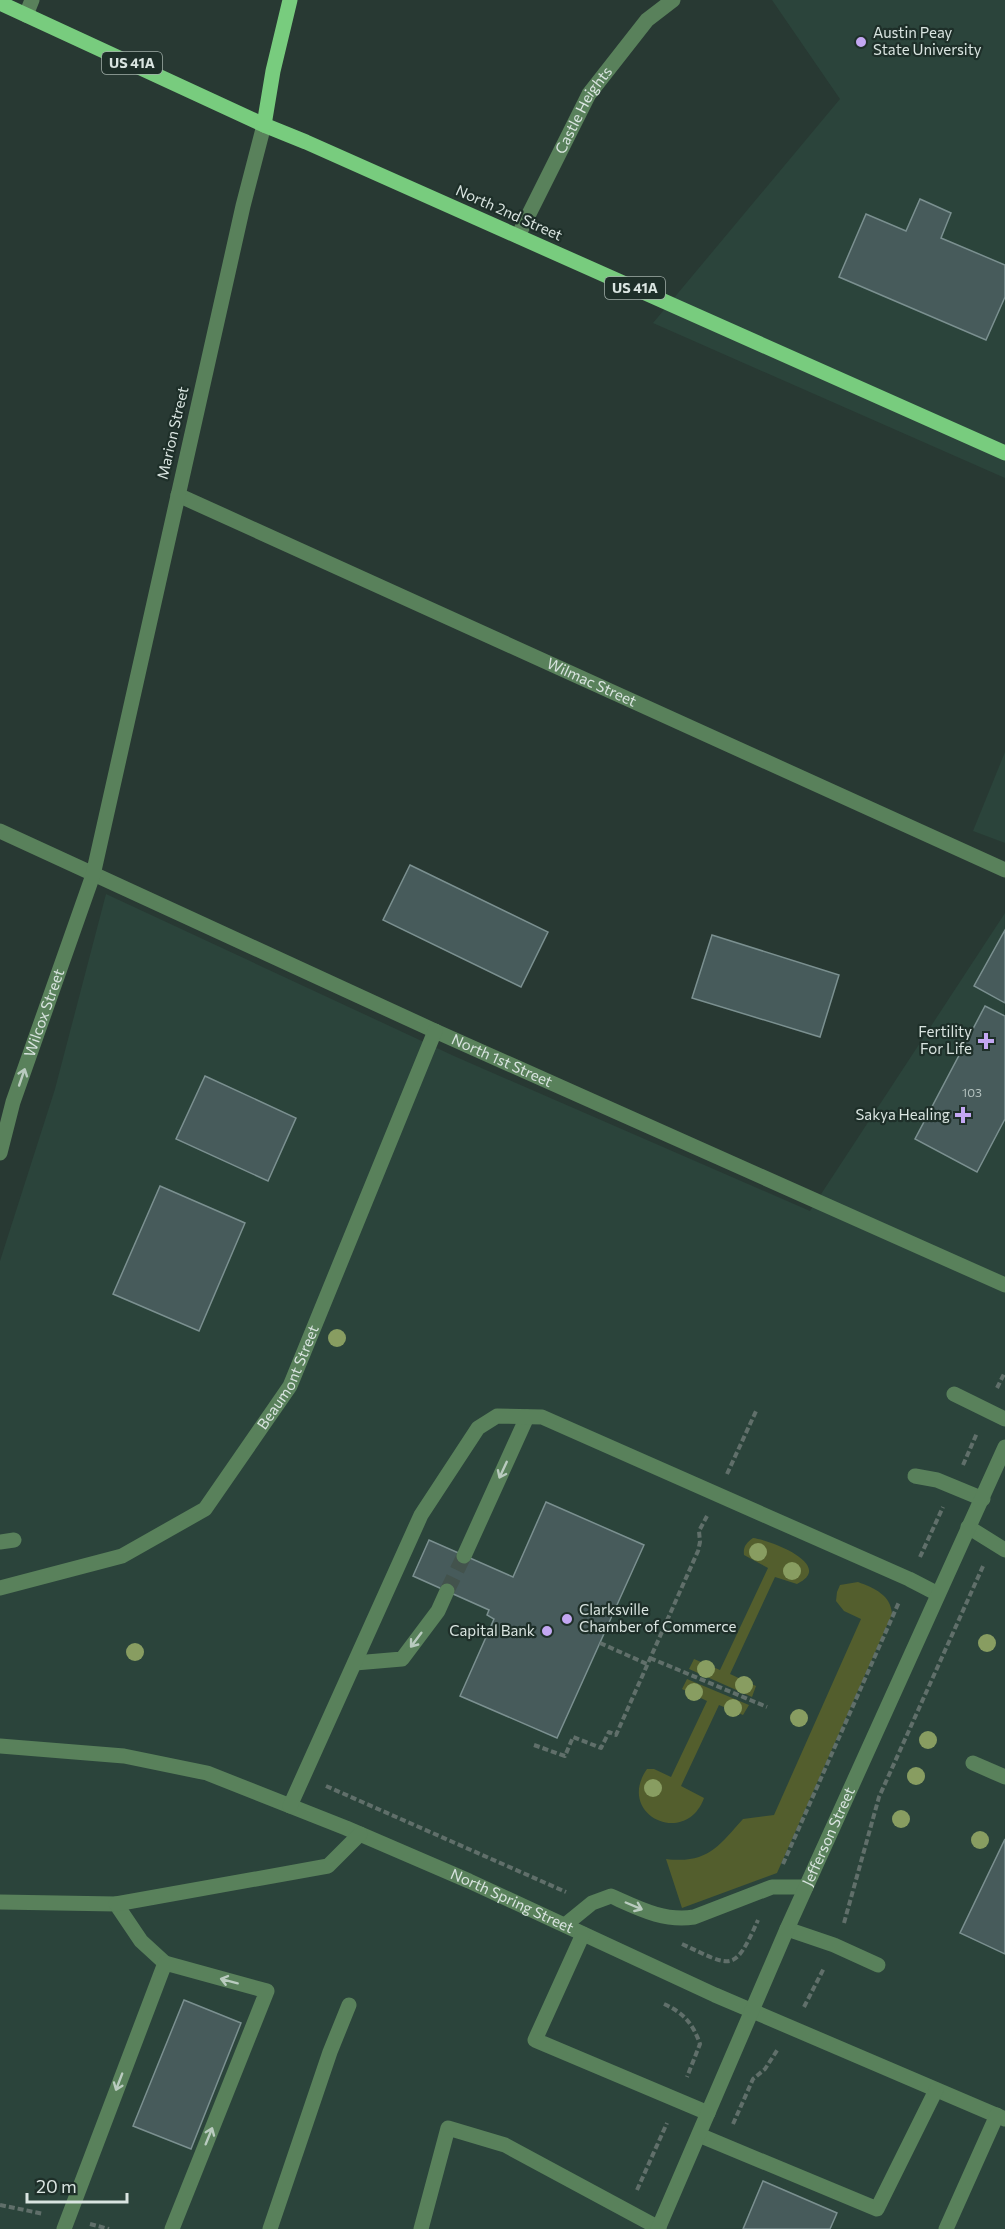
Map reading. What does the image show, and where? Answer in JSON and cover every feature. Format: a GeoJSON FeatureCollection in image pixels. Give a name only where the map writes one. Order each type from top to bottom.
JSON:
{"type":"FeatureCollection","features":[{"type":"Feature","properties":{"kind":"main road","name":"Marion Street"},"geometry":{"type":"LineString","coordinates":[[264,125],[273,71],[290,0]]}},
{"type":"Feature","properties":{"kind":"main road","name":"North 2nd Street"},"geometry":{"type":"LineString","coordinates":[[0,3],[264,125],[1005,453]]}},
{"type":"Feature","properties":{"kind":"street"},"geometry":{"type":"LineString","coordinates":[[26,15],[32,0]]}},
{"type":"Feature","properties":{"kind":"street","name":"Castle Heights"},"geometry":{"type":"LineString","coordinates":[[518,236],[590,94],[647,20],[673,0]]}},
{"type":"Feature","properties":{"kind":"street","name":"Marion Street"},"geometry":{"type":"LineString","coordinates":[[93,875],[243,206],[264,125]]}},
{"type":"Feature","properties":{"kind":"street","name":"Wilmac Street"},"geometry":{"type":"LineString","coordinates":[[178,495],[1005,870]]}},
{"type":"Feature","properties":{"kind":"street","name":"North 1st Street"},"geometry":{"type":"LineString","coordinates":[[0,831],[435,1030],[1005,1285]]}},
{"type":"Feature","properties":{"kind":"street","name":"Wilcox Street"},"geometry":{"type":"LineString","coordinates":[[0,1154],[7,1101],[93,875]]}},
{"type":"Feature","properties":{"kind":"street","name":"Beaumont Street"},"geometry":{"type":"LineString","coordinates":[[0,1587],[122,1557],[205,1509],[290,1386],[435,1030]]}},
{"type":"Feature","properties":{"kind":"street"},"geometry":{"type":"LineString","coordinates":[[954,1394],[1005,1419]]}},
{"type":"Feature","properties":{"kind":"street"},"geometry":{"type":"LineString","coordinates":[[290,1806],[422,1515],[478,1428],[497,1416],[542,1417],[909,1579],[938,1594]]}},
{"type":"Feature","properties":{"kind":"street"},"geometry":{"type":"LineString","coordinates":[[464,1556],[527,1417]]}},
{"type":"Feature","properties":{"kind":"street","name":"Jefferson Street"},"geometry":{"type":"LineString","coordinates":[[659,2228],[787,1929],[1005,1447]]}},
{"type":"Feature","properties":{"kind":"street"},"geometry":{"type":"LineString","coordinates":[[915,1476],[937,1480],[983,1499]]}},
{"type":"Feature","properties":{"kind":"street"},"geometry":{"type":"LineString","coordinates":[[968,1527],[999,1546]]}},
{"type":"Feature","properties":{"kind":"street"},"geometry":{"type":"LineString","coordinates":[[355,1663],[402,1659],[438,1611],[447,1592]]}},
{"type":"Feature","properties":{"kind":"street","name":"North Spring Street"},"geometry":{"type":"LineString","coordinates":[[0,1746],[124,1756],[207,1773],[360,1834],[566,1925],[753,2012],[1001,2117]]}},
{"type":"Feature","properties":{"kind":"street"},"geometry":{"type":"LineString","coordinates":[[974,1763],[1005,1777]]}},
{"type":"Feature","properties":{"kind":"street"},"geometry":{"type":"LineString","coordinates":[[0,1902],[116,1904],[328,1866],[360,1834]]}},
{"type":"Feature","properties":{"kind":"street"},"geometry":{"type":"LineString","coordinates":[[566,1925],[592,1903],[611,1896],[650,1913],[670,1919],[682,1919],[694,1917],[772,1887],[806,1887]]}},
{"type":"Feature","properties":{"kind":"street"},"geometry":{"type":"LineString","coordinates":[[116,1904],[141,1941],[165,1963],[267,1991],[172,2229]]}},
{"type":"Feature","properties":{"kind":"street"},"geometry":{"type":"LineString","coordinates":[[787,1929],[878,1965]]}},
{"type":"Feature","properties":{"kind":"street"},"geometry":{"type":"LineString","coordinates":[[583,1934],[535,2040],[708,2113]]}},
{"type":"Feature","properties":{"kind":"street"},"geometry":{"type":"LineString","coordinates":[[64,2229],[165,1963]]}},
{"type":"Feature","properties":{"kind":"street"},"geometry":{"type":"LineString","coordinates":[[270,2229],[330,2052],[349,2006]]}},
{"type":"Feature","properties":{"kind":"street"},"geometry":{"type":"LineString","coordinates":[[699,2135],[878,2210],[936,2090]]}},
{"type":"Feature","properties":{"kind":"street"},"geometry":{"type":"LineString","coordinates":[[946,2229],[1001,2117]]}},
{"type":"Feature","properties":{"kind":"street"},"geometry":{"type":"LineString","coordinates":[[421,2229],[448,2128],[505,2145],[659,2228]]}},
{"type":"Feature","properties":{"kind":"path"},"geometry":{"type":"LineString","coordinates":[[674,1941],[715,1959],[732,1962],[747,1945],[909,1579],[1005,1372]]}},
{"type":"Feature","properties":{"kind":"path"},"geometry":{"type":"LineString","coordinates":[[534,1745],[565,1756],[573,1737],[602,1748],[609,1732],[616,1735],[698,1551],[699,1531],[757,1409]]}},
{"type":"Feature","properties":{"kind":"path"},"geometry":{"type":"LineString","coordinates":[[724,2145],[753,2079],[765,2069],[812,1994],[844,1922],[879,1797],[999,1546]]}},
{"type":"Feature","properties":{"kind":"path"},"geometry":{"type":"LineString","coordinates":[[600,1643],[647,1664]]}},
{"type":"Feature","properties":{"kind":"path"},"geometry":{"type":"LineString","coordinates":[[650,1658],[767,1707]]}},
{"type":"Feature","properties":{"kind":"path"},"geometry":{"type":"LineString","coordinates":[[303,1776],[592,1903]]}},
{"type":"Feature","properties":{"kind":"shaded area"},"geometry":{"type":"Polygon","coordinates":[[[772,0],[1005,0],[1005,478],[653,323],[840,99],[772,0]]]}},
{"type":"Feature","properties":{"kind":"shaded area"},"geometry":{"type":"Polygon","coordinates":[[[1005,752],[1005,843],[973,831],[1005,752]]]}},
{"type":"Feature","properties":{"kind":"shaded area"},"geometry":{"type":"Polygon","coordinates":[[[106,894],[454,1056],[810,1211],[1005,913],[1005,2229],[0,2229],[0,1261],[55,1089],[106,894]]]}},
{"type":"Feature","properties":{"kind":"green space"},"geometry":{"type":"Polygon","coordinates":[[[753,1538],[785,1548],[805,1562],[809,1569],[807,1577],[797,1584],[775,1577],[730,1674],[756,1686],[752,1697],[689,1669],[694,1659],[720,1670],[768,1568],[744,1555],[746,1545],[753,1538]]]}},
{"type":"Feature","properties":{"kind":"green space"},"geometry":{"type":"Polygon","coordinates":[[[858,1582],[881,1593],[889,1602],[892,1614],[777,1873],[682,1908],[666,1859],[692,1859],[702,1856],[726,1838],[743,1819],[774,1815],[861,1619],[844,1611],[836,1601],[837,1592],[840,1585],[858,1582]]]}},
{"type":"Feature","properties":{"kind":"green space"},"geometry":{"type":"Polygon","coordinates":[[[687,1679],[749,1705],[743,1715],[719,1705],[681,1786],[704,1798],[695,1813],[683,1821],[670,1823],[657,1820],[646,1812],[640,1800],[640,1786],[647,1769],[654,1769],[671,1777],[707,1701],[682,1689],[687,1679]]]}},
{"type":"Feature","properties":{"kind":"building"},"geometry":{"type":"Polygon","coordinates":[[[920,199],[951,213],[941,238],[1005,265],[1005,297],[986,340],[839,277],[866,214],[906,231],[920,199]]]}},
{"type":"Feature","properties":{"kind":"building"},"geometry":{"type":"Polygon","coordinates":[[[410,865],[548,932],[521,987],[383,920],[410,865]]]}},
{"type":"Feature","properties":{"kind":"building"},"geometry":{"type":"Polygon","coordinates":[[[1005,930],[1005,1003],[974,986],[1005,930]]]}},
{"type":"Feature","properties":{"kind":"building"},"geometry":{"type":"Polygon","coordinates":[[[712,935],[839,975],[820,1037],[692,998],[712,935]]]}},
{"type":"Feature","properties":{"kind":"building"},"geometry":{"type":"Polygon","coordinates":[[[985,1006],[1005,1016],[1005,1119],[977,1172],[915,1139],[985,1006]]]}},
{"type":"Feature","properties":{"kind":"building"},"geometry":{"type":"Polygon","coordinates":[[[205,1076],[296,1118],[268,1181],[176,1139],[205,1076]]]}},
{"type":"Feature","properties":{"kind":"building"},"geometry":{"type":"Polygon","coordinates":[[[160,1186],[245,1223],[199,1331],[113,1294],[160,1186]]]}},
{"type":"Feature","properties":{"kind":"building","name":"Capital Bank"},"geometry":{"type":"Polygon","coordinates":[[[546,1502],[644,1545],[557,1738],[460,1696],[494,1619],[487,1615],[489,1610],[413,1576],[429,1540],[513,1577],[546,1502]]]}},
{"type":"Feature","properties":{"kind":"building"},"geometry":{"type":"Polygon","coordinates":[[[1005,1839],[1005,1954],[960,1933],[1005,1839]]]}},
{"type":"Feature","properties":{"kind":"building"},"geometry":{"type":"Polygon","coordinates":[[[184,2000],[241,2023],[191,2149],[133,2126],[184,2000]]]}},
{"type":"Feature","properties":{"kind":"building"},"geometry":{"type":"Polygon","coordinates":[[[763,2181],[837,2213],[830,2229],[743,2229],[763,2181]]]}},
{"type":"Feature","properties":{"kind":"tunnel"},"geometry":{"type":"LineString","coordinates":[[447,1591],[464,1556]]}},
{"type":"Feature","properties":{"kind":"place","name":"Austin Peay State University"},"geometry":{"type":"Point","coordinates":[861,42]}},
{"type":"Feature","properties":{"kind":"place","name":"Fertility For Life"},"geometry":{"type":"Point","coordinates":[986,1041]}},
{"type":"Feature","properties":{"kind":"place","name":"Sakya Healing"},"geometry":{"type":"Point","coordinates":[963,1115]}},
{"type":"Feature","properties":{"kind":"place","name":"Clarksville Chamber of Commerce"},"geometry":{"type":"Point","coordinates":[567,1619]}},
{"type":"Feature","properties":{"kind":"place","name":"Capital Bank"},"geometry":{"type":"Point","coordinates":[547,1631]}}]}
